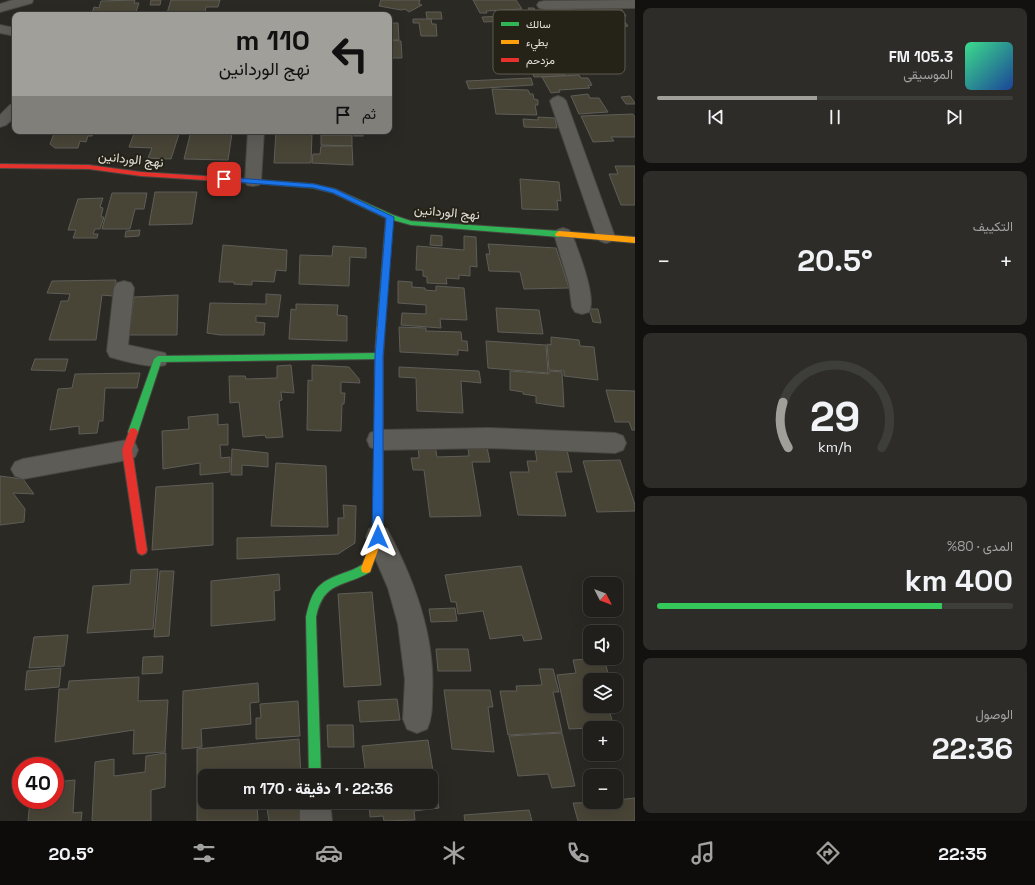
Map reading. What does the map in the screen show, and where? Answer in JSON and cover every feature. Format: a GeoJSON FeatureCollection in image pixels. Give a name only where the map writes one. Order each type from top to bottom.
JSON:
{"type":"FeatureCollection","features":[{"type":"Feature","properties":{"kind":"street"},"geometry":{"type":"LineString","coordinates":[[0,8],[27,0]]}},
{"type":"Feature","properties":{"kind":"street"},"geometry":{"type":"LineString","coordinates":[[33,12],[35,0]]}},
{"type":"Feature","properties":{"kind":"street"},"geometry":{"type":"LineString","coordinates":[[544,5],[635,4]]}},
{"type":"Feature","properties":{"kind":"street"},"geometry":{"type":"LineString","coordinates":[[0,29],[12,31]]}},
{"type":"Feature","properties":{"kind":"street"},"geometry":{"type":"LineString","coordinates":[[558,101],[606,237]]}},
{"type":"Feature","properties":{"kind":"street"},"geometry":{"type":"LineString","coordinates":[[0,122],[12,111]]}},
{"type":"Feature","properties":{"kind":"street"},"geometry":{"type":"LineString","coordinates":[[253,181],[256,134]]}},
{"type":"Feature","properties":{"kind":"street","name":"نهج الوردانين"},"geometry":{"type":"LineString","coordinates":[[0,166],[89,168],[141,174],[314,186],[335,191],[390,217],[411,223],[635,240]]}},
{"type":"Feature","properties":{"kind":"street"},"geometry":{"type":"LineString","coordinates":[[315,769],[311,617],[314,603],[326,585],[358,573],[367,567],[378,537],[379,356],[390,217]]}},
{"type":"Feature","properties":{"kind":"street"},"geometry":{"type":"LineString","coordinates":[[563,234],[579,284],[582,307]]}},
{"type":"Feature","properties":{"kind":"street"},"geometry":{"type":"LineString","coordinates":[[124,288],[117,351],[158,359],[379,356]]}},
{"type":"Feature","properties":{"kind":"street"},"geometry":{"type":"LineString","coordinates":[[142,550],[127,450],[158,359]]}},
{"type":"Feature","properties":{"kind":"street"},"geometry":{"type":"LineString","coordinates":[[378,440],[488,438],[615,443]]}},
{"type":"Feature","properties":{"kind":"street"},"geometry":{"type":"LineString","coordinates":[[24,469],[127,450]]}},
{"type":"Feature","properties":{"kind":"street"},"geometry":{"type":"LineString","coordinates":[[378,537],[386,551],[401,586],[410,614],[419,680],[417,720]]}},
{"type":"Feature","properties":{"kind":"street"},"geometry":{"type":"LineString","coordinates":[[315,809],[316,821]]}},
{"type":"Feature","properties":{"kind":"building"},"geometry":{"type":"Polygon","coordinates":[[[135,0],[134,3],[139,3],[136,12],[92,12],[94,7],[99,8],[101,1],[135,0]]]}},
{"type":"Feature","properties":{"kind":"building"},"geometry":{"type":"Polygon","coordinates":[[[151,0],[161,0],[160,5],[150,5],[151,0]]]}},
{"type":"Feature","properties":{"kind":"building"},"geometry":{"type":"Polygon","coordinates":[[[171,0],[220,0],[218,7],[206,7],[205,12],[167,12],[171,0]]]}},
{"type":"Feature","properties":{"kind":"building"},"geometry":{"type":"Polygon","coordinates":[[[381,0],[420,0],[419,4],[422,5],[409,12],[405,9],[401,10],[379,6],[381,0]]]}},
{"type":"Feature","properties":{"kind":"building"},"geometry":{"type":"Polygon","coordinates":[[[473,0],[516,0],[522,9],[493,10],[486,11],[487,13],[480,13],[473,0]]]}},
{"type":"Feature","properties":{"kind":"building"},"geometry":{"type":"Polygon","coordinates":[[[571,7],[573,10],[551,10],[550,8],[571,7]]]}},
{"type":"Feature","properties":{"kind":"building"},"geometry":{"type":"Polygon","coordinates":[[[620,7],[622,10],[593,10],[592,8],[620,7]]]}},
{"type":"Feature","properties":{"kind":"building"},"geometry":{"type":"Polygon","coordinates":[[[528,8],[534,8],[535,10],[529,10],[528,8]]]}},
{"type":"Feature","properties":{"kind":"building"},"geometry":{"type":"Polygon","coordinates":[[[426,12],[441,12],[442,19],[427,19],[426,12]]]}},
{"type":"Feature","properties":{"kind":"building"},"geometry":{"type":"Polygon","coordinates":[[[482,17],[493,17],[493,22],[484,22],[482,17]]]}},
{"type":"Feature","properties":{"kind":"building"},"geometry":{"type":"Polygon","coordinates":[[[413,19],[431,19],[432,24],[436,24],[437,36],[421,36],[419,23],[413,23],[413,19]]]}},
{"type":"Feature","properties":{"kind":"building"},"geometry":{"type":"Polygon","coordinates":[[[392,23],[398,23],[399,40],[392,40],[392,23]]]}},
{"type":"Feature","properties":{"kind":"building"},"geometry":{"type":"Polygon","coordinates":[[[392,40],[401,41],[402,58],[392,58],[392,40]]]}},
{"type":"Feature","properties":{"kind":"building"},"geometry":{"type":"Polygon","coordinates":[[[533,74],[564,74],[565,76],[534,77],[533,74]]]}},
{"type":"Feature","properties":{"kind":"building"},"geometry":{"type":"Polygon","coordinates":[[[579,75],[581,78],[588,78],[592,85],[588,86],[590,88],[559,90],[560,92],[551,93],[542,77],[579,75]]]}},
{"type":"Feature","properties":{"kind":"building"},"geometry":{"type":"Polygon","coordinates":[[[531,78],[533,85],[469,89],[466,81],[531,78]]]}},
{"type":"Feature","properties":{"kind":"building"},"geometry":{"type":"Polygon","coordinates":[[[492,89],[528,90],[530,94],[533,94],[534,99],[538,100],[538,105],[535,105],[537,115],[496,114],[492,89]]]}},
{"type":"Feature","properties":{"kind":"building"},"geometry":{"type":"Polygon","coordinates":[[[588,94],[590,98],[599,98],[608,112],[579,114],[571,96],[588,94]]]}},
{"type":"Feature","properties":{"kind":"building"},"geometry":{"type":"Polygon","coordinates":[[[630,96],[635,104],[626,104],[621,97],[630,96]]]}},
{"type":"Feature","properties":{"kind":"building"},"geometry":{"type":"Polygon","coordinates":[[[633,114],[635,117],[635,137],[611,137],[614,141],[593,142],[581,116],[633,114]]]}},
{"type":"Feature","properties":{"kind":"building"},"geometry":{"type":"Polygon","coordinates":[[[538,117],[555,118],[557,128],[524,127],[523,119],[538,120],[538,117]]]}},
{"type":"Feature","properties":{"kind":"building"},"geometry":{"type":"Polygon","coordinates":[[[54,134],[93,134],[92,136],[88,136],[86,142],[80,141],[78,148],[55,148],[50,144],[54,134]]]}},
{"type":"Feature","properties":{"kind":"building"},"geometry":{"type":"Polygon","coordinates":[[[134,134],[179,134],[171,159],[148,158],[152,148],[129,147],[134,134]]]}},
{"type":"Feature","properties":{"kind":"building"},"geometry":{"type":"Polygon","coordinates":[[[190,134],[232,134],[228,160],[184,159],[190,134]]]}},
{"type":"Feature","properties":{"kind":"building"},"geometry":{"type":"Polygon","coordinates":[[[276,134],[312,134],[311,163],[274,163],[276,134]]]}},
{"type":"Feature","properties":{"kind":"building"},"geometry":{"type":"Polygon","coordinates":[[[354,134],[363,134],[363,136],[354,136],[354,134]]]}},
{"type":"Feature","properties":{"kind":"building"},"geometry":{"type":"Polygon","coordinates":[[[321,135],[352,135],[352,146],[321,145],[321,135]]]}},
{"type":"Feature","properties":{"kind":"building"},"geometry":{"type":"Polygon","coordinates":[[[321,146],[352,146],[353,165],[312,163],[313,154],[320,154],[321,146]]]}},
{"type":"Feature","properties":{"kind":"building"},"geometry":{"type":"Polygon","coordinates":[[[615,166],[635,166],[635,205],[621,205],[609,174],[618,174],[615,166]]]}},
{"type":"Feature","properties":{"kind":"building"},"geometry":{"type":"Polygon","coordinates":[[[520,179],[559,182],[561,201],[557,200],[558,210],[522,209],[520,179]]]}},
{"type":"Feature","properties":{"kind":"building"},"geometry":{"type":"Polygon","coordinates":[[[155,192],[197,192],[192,224],[149,225],[155,192]]]}},
{"type":"Feature","properties":{"kind":"building"},"geometry":{"type":"Polygon","coordinates":[[[112,193],[147,193],[144,209],[135,209],[130,229],[102,229],[112,193]]]}},
{"type":"Feature","properties":{"kind":"building"},"geometry":{"type":"Polygon","coordinates":[[[103,198],[100,207],[103,208],[101,217],[104,217],[100,229],[95,229],[93,234],[98,234],[97,238],[73,238],[76,230],[68,230],[78,199],[103,198]]]}},
{"type":"Feature","properties":{"kind":"building"},"geometry":{"type":"Polygon","coordinates":[[[140,230],[139,236],[125,237],[126,231],[140,230]]]}},
{"type":"Feature","properties":{"kind":"building"},"geometry":{"type":"Polygon","coordinates":[[[431,235],[442,236],[442,246],[430,245],[431,235]]]}},
{"type":"Feature","properties":{"kind":"building"},"geometry":{"type":"Polygon","coordinates":[[[464,236],[476,237],[477,267],[470,266],[470,276],[459,275],[459,279],[446,278],[447,284],[427,283],[427,277],[423,276],[423,270],[416,270],[417,246],[464,250],[464,236]]]}},
{"type":"Feature","properties":{"kind":"building"},"geometry":{"type":"Polygon","coordinates":[[[488,244],[556,248],[569,288],[524,289],[520,272],[489,271],[486,254],[490,254],[488,244]]]}},
{"type":"Feature","properties":{"kind":"building"},"geometry":{"type":"Polygon","coordinates":[[[223,245],[287,250],[286,271],[276,270],[274,282],[252,281],[252,285],[234,284],[234,282],[219,282],[223,245]]]}},
{"type":"Feature","properties":{"kind":"building"},"geometry":{"type":"Polygon","coordinates":[[[333,246],[366,248],[366,258],[350,257],[349,286],[299,284],[300,255],[332,256],[333,246]]]}},
{"type":"Feature","properties":{"kind":"building"},"geometry":{"type":"Polygon","coordinates":[[[116,280],[113,296],[102,295],[96,340],[49,340],[61,301],[68,301],[70,294],[47,293],[52,281],[116,280]]]}},
{"type":"Feature","properties":{"kind":"building"},"geometry":{"type":"Polygon","coordinates":[[[398,281],[412,282],[412,287],[425,288],[425,290],[436,291],[436,286],[464,288],[467,320],[440,319],[441,328],[401,325],[402,313],[426,314],[426,305],[398,303],[398,281]]]}},
{"type":"Feature","properties":{"kind":"building"},"geometry":{"type":"Polygon","coordinates":[[[266,294],[281,295],[278,317],[256,316],[256,322],[265,323],[264,335],[220,335],[207,333],[210,303],[266,304],[266,294]]]}},
{"type":"Feature","properties":{"kind":"building"},"geometry":{"type":"Polygon","coordinates":[[[178,295],[177,335],[129,335],[134,297],[178,295]]]}},
{"type":"Feature","properties":{"kind":"building"},"geometry":{"type":"Polygon","coordinates":[[[296,304],[338,305],[337,315],[347,316],[347,341],[289,339],[291,309],[296,310],[296,304]]]}},
{"type":"Feature","properties":{"kind":"building"},"geometry":{"type":"Polygon","coordinates":[[[496,308],[539,310],[543,334],[498,332],[496,308]]]}},
{"type":"Feature","properties":{"kind":"building"},"geometry":{"type":"Polygon","coordinates":[[[589,309],[598,309],[601,323],[593,322],[589,309]]]}},
{"type":"Feature","properties":{"kind":"building"},"geometry":{"type":"Polygon","coordinates":[[[399,327],[426,328],[426,331],[461,332],[462,341],[467,341],[468,351],[458,350],[458,355],[400,352],[399,327]]]}},
{"type":"Feature","properties":{"kind":"building"},"geometry":{"type":"Polygon","coordinates":[[[551,337],[579,340],[580,346],[594,347],[598,380],[564,376],[564,371],[549,370],[547,344],[551,345],[551,337]]]}},
{"type":"Feature","properties":{"kind":"building"},"geometry":{"type":"Polygon","coordinates":[[[486,341],[546,345],[548,373],[488,368],[486,341]]]}},
{"type":"Feature","properties":{"kind":"building"},"geometry":{"type":"Polygon","coordinates":[[[35,359],[68,359],[65,371],[31,370],[35,359]]]}},
{"type":"Feature","properties":{"kind":"building"},"geometry":{"type":"Polygon","coordinates":[[[291,365],[294,393],[281,392],[282,400],[279,401],[283,437],[266,438],[265,435],[243,437],[239,402],[230,403],[229,376],[245,376],[246,379],[277,378],[277,366],[291,365]]]}},
{"type":"Feature","properties":{"kind":"building"},"geometry":{"type":"Polygon","coordinates":[[[312,365],[349,367],[359,379],[360,383],[341,382],[341,393],[345,393],[344,404],[342,404],[341,431],[307,430],[308,380],[312,381],[312,365]]]}},
{"type":"Feature","properties":{"kind":"building"},"geometry":{"type":"Polygon","coordinates":[[[399,367],[479,371],[481,383],[461,381],[463,413],[417,411],[416,378],[399,377],[399,367]]]}},
{"type":"Feature","properties":{"kind":"building"},"geometry":{"type":"Polygon","coordinates":[[[510,371],[549,374],[549,371],[562,372],[564,407],[536,403],[536,396],[510,390],[510,371]]]}},
{"type":"Feature","properties":{"kind":"building"},"geometry":{"type":"Polygon","coordinates":[[[140,373],[137,388],[105,388],[103,421],[99,421],[97,433],[79,434],[79,426],[50,430],[58,389],[72,388],[75,374],[140,373]]]}},
{"type":"Feature","properties":{"kind":"building"},"geometry":{"type":"Polygon","coordinates":[[[606,390],[635,391],[635,430],[632,430],[629,422],[615,422],[606,390]]]}},
{"type":"Feature","properties":{"kind":"building"},"geometry":{"type":"Polygon","coordinates":[[[218,414],[218,425],[228,424],[228,445],[220,445],[221,458],[230,457],[230,472],[200,475],[200,463],[163,469],[162,431],[189,429],[188,417],[218,414]]]}},
{"type":"Feature","properties":{"kind":"building"},"geometry":{"type":"Polygon","coordinates":[[[418,445],[435,445],[437,457],[469,456],[468,448],[487,447],[490,462],[472,462],[481,516],[430,517],[424,470],[413,470],[411,458],[419,458],[418,445]]]}},
{"type":"Feature","properties":{"kind":"building"},"geometry":{"type":"Polygon","coordinates":[[[232,449],[268,453],[268,467],[242,465],[242,475],[231,475],[232,449]]]}},
{"type":"Feature","properties":{"kind":"building"},"geometry":{"type":"Polygon","coordinates":[[[535,449],[567,450],[572,472],[556,472],[566,516],[518,515],[510,472],[529,472],[527,461],[537,461],[535,449]]]}},
{"type":"Feature","properties":{"kind":"building"},"geometry":{"type":"Polygon","coordinates":[[[620,460],[635,505],[635,511],[597,512],[583,461],[620,460]]]}},
{"type":"Feature","properties":{"kind":"building"},"geometry":{"type":"Polygon","coordinates":[[[276,463],[326,466],[328,527],[271,526],[276,463]]]}},
{"type":"Feature","properties":{"kind":"building"},"geometry":{"type":"Polygon","coordinates":[[[0,476],[23,479],[34,494],[13,493],[25,509],[24,522],[0,525],[0,476]]]}},
{"type":"Feature","properties":{"kind":"building"},"geometry":{"type":"Polygon","coordinates":[[[213,483],[213,545],[152,550],[156,487],[213,483]]]}},
{"type":"Feature","properties":{"kind":"building"},"geometry":{"type":"Polygon","coordinates":[[[343,505],[356,506],[355,543],[338,554],[237,559],[237,538],[338,535],[338,518],[344,518],[343,505]]]}},
{"type":"Feature","properties":{"kind":"building"},"geometry":{"type":"Polygon","coordinates":[[[521,566],[542,639],[524,641],[522,635],[490,639],[483,611],[458,614],[456,602],[451,602],[445,575],[521,566]]]}},
{"type":"Feature","properties":{"kind":"building"},"geometry":{"type":"Polygon","coordinates":[[[158,569],[153,629],[87,633],[93,586],[130,584],[131,570],[158,569]]]}},
{"type":"Feature","properties":{"kind":"building"},"geometry":{"type":"Polygon","coordinates":[[[160,571],[174,571],[169,636],[154,637],[160,571]]]}},
{"type":"Feature","properties":{"kind":"building"},"geometry":{"type":"Polygon","coordinates":[[[279,574],[280,590],[274,591],[275,620],[211,626],[211,581],[279,574]]]}},
{"type":"Feature","properties":{"kind":"building"},"geometry":{"type":"Polygon","coordinates":[[[372,592],[381,685],[344,687],[338,594],[372,592]]]}},
{"type":"Feature","properties":{"kind":"building"},"geometry":{"type":"Polygon","coordinates":[[[455,608],[457,621],[431,622],[429,609],[455,608]]]}},
{"type":"Feature","properties":{"kind":"building"},"geometry":{"type":"Polygon","coordinates":[[[68,635],[64,666],[29,668],[34,637],[68,635]]]}},
{"type":"Feature","properties":{"kind":"building"},"geometry":{"type":"Polygon","coordinates":[[[436,649],[468,649],[471,671],[438,671],[436,649]]]}},
{"type":"Feature","properties":{"kind":"building"},"geometry":{"type":"Polygon","coordinates":[[[163,656],[162,673],[142,674],[143,657],[163,656]]]}},
{"type":"Feature","properties":{"kind":"building"},"geometry":{"type":"Polygon","coordinates":[[[583,659],[583,665],[606,665],[608,673],[583,673],[583,713],[610,713],[612,721],[583,721],[583,728],[569,729],[557,675],[576,673],[573,660],[583,659]]]}},
{"type":"Feature","properties":{"kind":"building"},"geometry":{"type":"Polygon","coordinates":[[[61,668],[59,687],[25,690],[27,671],[61,668]]]}},
{"type":"Feature","properties":{"kind":"building"},"geometry":{"type":"Polygon","coordinates":[[[539,669],[553,669],[559,692],[553,692],[562,732],[508,735],[500,691],[517,691],[516,686],[542,685],[539,669]]]}},
{"type":"Feature","properties":{"kind":"building"},"geometry":{"type":"Polygon","coordinates":[[[139,677],[138,701],[168,700],[165,752],[133,754],[134,730],[55,742],[59,689],[68,689],[69,681],[139,677]]]}},
{"type":"Feature","properties":{"kind":"building"},"geometry":{"type":"Polygon","coordinates":[[[258,683],[259,702],[250,703],[251,724],[201,729],[202,747],[182,749],[183,691],[258,683]]]}},
{"type":"Feature","properties":{"kind":"building"},"geometry":{"type":"Polygon","coordinates":[[[444,690],[490,690],[493,707],[488,707],[494,752],[452,749],[444,690]]]}},
{"type":"Feature","properties":{"kind":"building"},"geometry":{"type":"Polygon","coordinates":[[[397,699],[400,720],[360,722],[358,701],[397,699]]]}},
{"type":"Feature","properties":{"kind":"building"},"geometry":{"type":"Polygon","coordinates":[[[298,701],[300,736],[256,739],[256,718],[261,718],[260,704],[298,701]]]}},
{"type":"Feature","properties":{"kind":"building"},"geometry":{"type":"Polygon","coordinates":[[[327,725],[353,725],[354,747],[328,747],[327,725]]]}},
{"type":"Feature","properties":{"kind":"building"},"geometry":{"type":"Polygon","coordinates":[[[562,733],[575,786],[552,788],[548,774],[518,776],[509,736],[562,733]]]}},
{"type":"Feature","properties":{"kind":"building"},"geometry":{"type":"Polygon","coordinates":[[[299,739],[301,769],[198,769],[198,809],[257,809],[258,821],[197,821],[197,749],[299,739]]]}},
{"type":"Feature","properties":{"kind":"building"},"geometry":{"type":"Polygon","coordinates":[[[428,740],[433,769],[365,769],[362,746],[428,740]]]}},
{"type":"Feature","properties":{"kind":"building"},"geometry":{"type":"Polygon","coordinates":[[[166,753],[165,787],[151,790],[151,821],[92,821],[95,762],[114,759],[114,776],[145,772],[146,756],[166,753]]]}},
{"type":"Feature","properties":{"kind":"building"},"geometry":{"type":"Polygon","coordinates":[[[75,780],[73,813],[82,812],[81,821],[28,821],[29,809],[64,809],[64,781],[75,780]]]}},
{"type":"Feature","properties":{"kind":"building"},"geometry":{"type":"Polygon","coordinates":[[[635,798],[635,821],[578,821],[573,803],[583,803],[583,809],[623,809],[623,799],[635,798]]]}},
{"type":"Feature","properties":{"kind":"building"},"geometry":{"type":"Polygon","coordinates":[[[267,809],[302,809],[303,821],[269,821],[267,809]]]}},
{"type":"Feature","properties":{"kind":"building"},"geometry":{"type":"Polygon","coordinates":[[[369,809],[431,809],[414,811],[415,820],[384,821],[383,816],[370,817],[369,809]]]}},
{"type":"Feature","properties":{"kind":"building"},"geometry":{"type":"Polygon","coordinates":[[[529,810],[532,821],[465,821],[464,815],[529,810]]]}},
{"type":"Feature","properties":{"kind":"traffic: fast"},"geometry":{"type":"LineString","coordinates":[[251,181],[313,186],[335,191],[390,217],[411,223],[559,234]]}},
{"type":"Feature","properties":{"kind":"traffic: fast"},"geometry":{"type":"LineString","coordinates":[[381,326],[390,217]]}},
{"type":"Feature","properties":{"kind":"traffic: fast"},"geometry":{"type":"LineString","coordinates":[[133,432],[158,359],[379,356]]}},
{"type":"Feature","properties":{"kind":"traffic: fast"},"geometry":{"type":"LineString","coordinates":[[315,769],[311,617],[314,604],[326,586],[334,581],[366,568]]}},
{"type":"Feature","properties":{"kind":"traffic: slow"},"geometry":{"type":"LineString","coordinates":[[559,234],[635,240]]}},
{"type":"Feature","properties":{"kind":"traffic: slow"},"geometry":{"type":"LineString","coordinates":[[366,568],[378,537],[379,356],[381,326]]}},
{"type":"Feature","properties":{"kind":"traffic: jam"},"geometry":{"type":"LineString","coordinates":[[0,166],[89,167],[141,174],[251,181]]}},
{"type":"Feature","properties":{"kind":"traffic: jam"},"geometry":{"type":"LineString","coordinates":[[133,432],[127,450],[142,550]]}},
{"type":"Feature","properties":{"kind":"route"},"geometry":{"type":"LineString","coordinates":[[224,179],[314,186],[335,191],[353,198],[390,217],[379,356],[378,537]]}}]}
